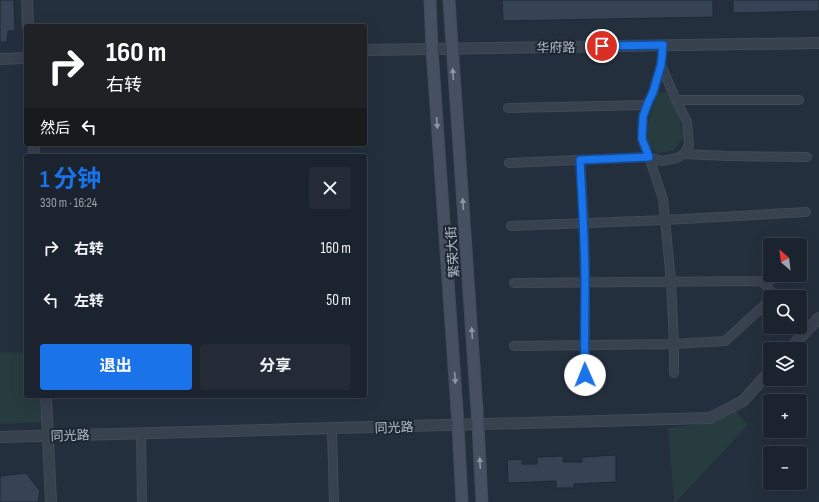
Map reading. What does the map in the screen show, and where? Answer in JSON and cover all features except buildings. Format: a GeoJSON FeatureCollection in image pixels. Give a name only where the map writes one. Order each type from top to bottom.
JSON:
{"type":"FeatureCollection","features":[{"type":"Feature","properties":{"kind":"main road","name":"繁荣大街"},"geometry":{"type":"LineString","coordinates":[[430,0],[462,502]]}},
{"type":"Feature","properties":{"kind":"main road","name":"繁荣大街"},"geometry":{"type":"LineString","coordinates":[[449,0],[482,502]]}},
{"type":"Feature","properties":{"kind":"street"},"geometry":{"type":"LineString","coordinates":[[27,0],[28,24]]}},
{"type":"Feature","properties":{"kind":"street","name":"华府路"},"geometry":{"type":"LineString","coordinates":[[367,50],[819,42]]}},
{"type":"Feature","properties":{"kind":"street"},"geometry":{"type":"LineString","coordinates":[[663,45],[661,65],[653,92],[643,117],[642,139],[663,199],[671,282],[674,374]]}},
{"type":"Feature","properties":{"kind":"street"},"geometry":{"type":"LineString","coordinates":[[0,59],[24,58]]}},
{"type":"Feature","properties":{"kind":"street"},"geometry":{"type":"LineString","coordinates":[[509,163],[649,157],[662,161],[677,158],[684,154],[689,145],[687,122],[661,65]]}},
{"type":"Feature","properties":{"kind":"street"},"geometry":{"type":"LineString","coordinates":[[676,100],[799,100]]}},
{"type":"Feature","properties":{"kind":"street"},"geometry":{"type":"LineString","coordinates":[[508,108],[647,105]]}},
{"type":"Feature","properties":{"kind":"street"},"geometry":{"type":"LineString","coordinates":[[684,154],[807,157]]}},
{"type":"Feature","properties":{"kind":"street"},"geometry":{"type":"LineString","coordinates":[[580,160],[584,223],[585,375]]}},
{"type":"Feature","properties":{"kind":"street"},"geometry":{"type":"LineString","coordinates":[[511,226],[665,220],[806,212]]}},
{"type":"Feature","properties":{"kind":"street"},"geometry":{"type":"LineString","coordinates":[[514,283],[762,280],[769,290]]}},
{"type":"Feature","properties":{"kind":"street"},"geometry":{"type":"LineString","coordinates":[[514,346],[674,344],[725,340],[763,307]]}},
{"type":"Feature","properties":{"kind":"street"},"geometry":{"type":"LineString","coordinates":[[796,342],[819,318]]}},
{"type":"Feature","properties":{"kind":"street","name":"同光路"},"geometry":{"type":"LineString","coordinates":[[0,437],[710,418],[743,401],[763,379]]}},
{"type":"Feature","properties":{"kind":"street"},"geometry":{"type":"LineString","coordinates":[[46,398],[51,502]]}},
{"type":"Feature","properties":{"kind":"street"},"geometry":{"type":"LineString","coordinates":[[332,429],[334,502]]}},
{"type":"Feature","properties":{"kind":"street"},"geometry":{"type":"LineString","coordinates":[[141,434],[142,502]]}},
{"type":"Feature","properties":{"kind":"green space"},"geometry":{"type":"Polygon","coordinates":[[[670,92],[680,121],[683,138],[673,151],[657,153],[646,142],[649,119],[657,93],[670,92]]]}},
{"type":"Feature","properties":{"kind":"green space"},"geometry":{"type":"Polygon","coordinates":[[[0,352],[24,353],[24,398],[40,398],[41,422],[0,424],[0,352]]]}},
{"type":"Feature","properties":{"kind":"green space"},"geometry":{"type":"Polygon","coordinates":[[[734,409],[748,425],[676,502],[674,502],[668,428],[708,423],[734,409]]]}},
{"type":"Feature","properties":{"kind":"route"},"geometry":{"type":"LineString","coordinates":[[585,375],[584,223],[580,160],[649,157],[642,139],[643,117],[653,92],[661,65],[663,45],[602,46]]}}]}
